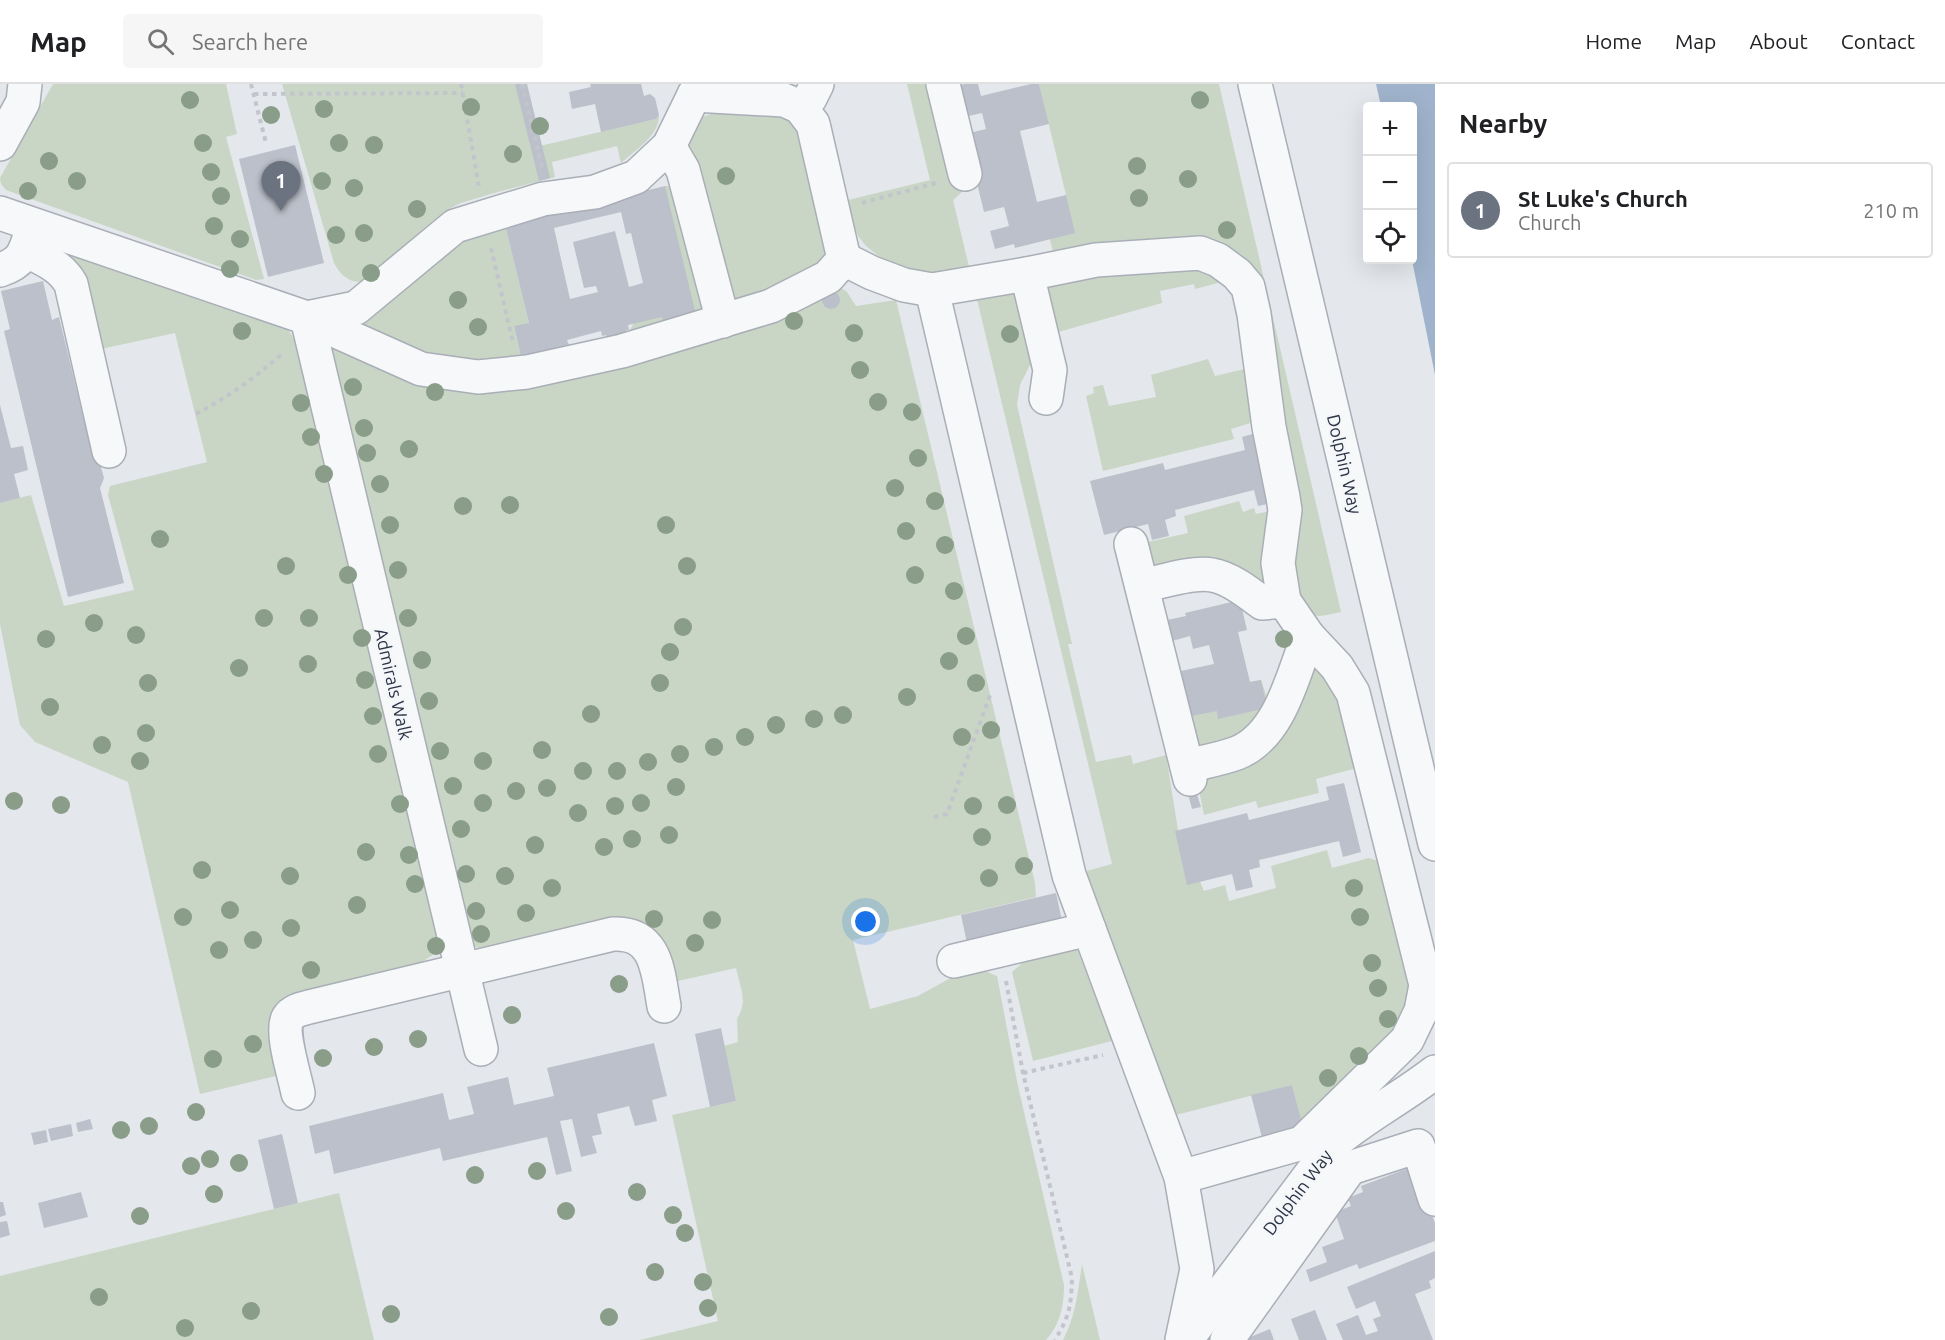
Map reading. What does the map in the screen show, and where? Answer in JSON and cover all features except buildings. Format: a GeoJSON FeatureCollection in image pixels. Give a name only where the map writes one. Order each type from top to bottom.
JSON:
{"type":"FeatureCollection","features":[{"type":"Feature","properties":{"kind":"lane"},"geometry":{"type":"LineString","coordinates":[[0,144],[22,102],[25,84]]}},
{"type":"Feature","properties":{"kind":"lane"},"geometry":{"type":"LineString","coordinates":[[943,84],[965,174]]}},
{"type":"Feature","properties":{"kind":"lane","name":"Dolphin Way"},"geometry":{"type":"LineString","coordinates":[[1255,84],[1435,844]]}},
{"type":"Feature","properties":{"kind":"lane"},"geometry":{"type":"LineString","coordinates":[[307,318],[356,308],[454,226],[543,199],[595,192],[636,177],[669,146],[691,89],[784,100],[808,96],[844,259]]}},
{"type":"Feature","properties":{"kind":"lane"},"geometry":{"type":"LineString","coordinates":[[669,146],[683,170],[723,321]]}},
{"type":"Feature","properties":{"kind":"lane"},"geometry":{"type":"LineString","coordinates":[[0,213],[29,237],[71,284],[109,452]]}},
{"type":"Feature","properties":{"kind":"lane"},"geometry":{"type":"LineString","coordinates":[[29,237],[307,318],[421,369],[478,378],[520,373],[622,351],[771,306],[828,277],[844,259]]}},
{"type":"Feature","properties":{"kind":"lane"},"geometry":{"type":"LineString","coordinates":[[0,270],[17,262],[29,237]]}},
{"type":"Feature","properties":{"kind":"lane"},"geometry":{"type":"LineString","coordinates":[[844,259],[904,285],[932,290],[1096,260],[1200,253],[1218,260],[1237,274],[1248,287],[1254,314],[1269,428],[1285,510],[1278,564],[1284,601],[1308,636],[1337,667],[1353,693],[1426,985],[1421,1011],[1407,1040],[1302,1143],[1180,1177]]}},
{"type":"Feature","properties":{"kind":"lane"},"geometry":{"type":"LineString","coordinates":[[1028,274],[1050,370],[1046,398]]}},
{"type":"Feature","properties":{"kind":"lane"},"geometry":{"type":"LineString","coordinates":[[932,290],[1069,875],[1180,1177],[1197,1269],[1184,1340]]}},
{"type":"Feature","properties":{"kind":"lane","name":"Admirals Walk"},"geometry":{"type":"LineString","coordinates":[[307,318],[481,1049]]}},
{"type":"Feature","properties":{"kind":"lane"},"geometry":{"type":"LineString","coordinates":[[1131,544],[1188,773],[1238,753],[1258,740],[1278,714],[1308,636]]}},
{"type":"Feature","properties":{"kind":"lane"},"geometry":{"type":"LineString","coordinates":[[1142,586],[1192,576],[1212,575],[1241,587],[1262,603],[1284,601]]}},
{"type":"Feature","properties":{"kind":"lane"},"geometry":{"type":"LineString","coordinates":[[954,961],[1089,929]]}},
{"type":"Feature","properties":{"kind":"lane"},"geometry":{"type":"LineString","coordinates":[[298,1093],[285,1031],[288,1017],[309,1006],[613,934],[627,934],[637,937],[651,951],[664,1006]]}},
{"type":"Feature","properties":{"kind":"lane","name":"Dolphin Way"},"geometry":{"type":"LineString","coordinates":[[1184,1340],[1335,1142],[1358,1122],[1435,1072]]}},
{"type":"Feature","properties":{"kind":"lane"},"geometry":{"type":"LineString","coordinates":[[1227,1340],[1350,1168],[1418,1146],[1435,1198]]}},
{"type":"Feature","properties":{"kind":"path"},"geometry":{"type":"LineString","coordinates":[[251,84],[266,143]]}},
{"type":"Feature","properties":{"kind":"path"},"geometry":{"type":"LineString","coordinates":[[461,84],[484,217],[520,373]]}},
{"type":"Feature","properties":{"kind":"path"},"geometry":{"type":"LineString","coordinates":[[522,84],[544,180],[543,199]]}},
{"type":"Feature","properties":{"kind":"path"},"geometry":{"type":"LineString","coordinates":[[254,94],[463,93]]}},
{"type":"Feature","properties":{"kind":"path"},"geometry":{"type":"LineString","coordinates":[[834,211],[965,174]]}},
{"type":"Feature","properties":{"kind":"path"},"geometry":{"type":"LineString","coordinates":[[196,414],[255,378],[294,343],[307,318]]}},
{"type":"Feature","properties":{"kind":"path"},"geometry":{"type":"LineString","coordinates":[[934,817],[947,814],[990,695]]}},
{"type":"Feature","properties":{"kind":"path"},"geometry":{"type":"LineString","coordinates":[[998,951],[1005,974],[1023,1073],[1072,1278],[1071,1305],[1063,1326],[1054,1340]]}},
{"type":"Feature","properties":{"kind":"path"},"geometry":{"type":"LineString","coordinates":[[1023,1073],[1133,1048]]}},
{"type":"Feature","properties":{"kind":"green space"},"geometry":{"type":"Polygon","coordinates":[[[53,84],[226,84],[237,134],[226,137],[264,279],[256,280],[6,190],[0,178],[53,84]]]}},
{"type":"Feature","properties":{"kind":"green space"},"geometry":{"type":"Polygon","coordinates":[[[282,84],[516,84],[531,148],[656,119],[659,115],[651,136],[621,163],[617,146],[552,162],[555,177],[494,193],[451,208],[429,224],[366,280],[356,282],[343,275],[334,263],[282,84]]]}},
{"type":"Feature","properties":{"kind":"green space"},"geometry":{"type":"Polygon","coordinates":[[[907,84],[936,84],[963,191],[953,200],[970,271],[930,277],[889,264],[866,246],[858,236],[844,201],[930,180],[907,84]]]}},
{"type":"Feature","properties":{"kind":"green space"},"geometry":{"type":"Polygon","coordinates":[[[1039,84],[1219,84],[1341,612],[1316,616],[1298,599],[1248,269],[1054,255],[1050,240],[1066,195],[1039,84]]]}},
{"type":"Feature","properties":{"kind":"green space"},"geometry":{"type":"Polygon","coordinates":[[[734,111],[778,111],[798,125],[832,249],[825,270],[734,302],[720,280],[688,140],[695,123],[711,114],[734,111]]]}},
{"type":"Feature","properties":{"kind":"green space"},"geometry":{"type":"Polygon","coordinates":[[[665,186],[672,186],[706,313],[627,336],[650,292],[665,186]]]}},
{"type":"Feature","properties":{"kind":"green space"},"geometry":{"type":"Polygon","coordinates":[[[505,225],[529,323],[514,327],[521,357],[455,366],[359,326],[461,240],[505,225]]]}},
{"type":"Feature","properties":{"kind":"green space"},"geometry":{"type":"Polygon","coordinates":[[[56,244],[284,325],[302,350],[442,949],[408,968],[307,993],[284,1074],[200,1094],[128,782],[35,742],[20,725],[0,624],[0,503],[31,495],[64,606],[134,590],[108,495],[110,486],[207,462],[175,333],[101,349],[56,244]]]}},
{"type":"Feature","properties":{"kind":"green space"},"geometry":{"type":"Polygon","coordinates":[[[1191,260],[1233,279],[1195,289],[1194,284],[1160,291],[1162,303],[1051,334],[1039,282],[1191,260]]]}},
{"type":"Feature","properties":{"kind":"green space"},"geometry":{"type":"Polygon","coordinates":[[[838,286],[847,292],[856,306],[896,300],[1035,883],[1036,897],[853,940],[870,1009],[918,996],[956,975],[980,969],[997,976],[1018,1086],[1064,1285],[1060,1315],[1055,1328],[1046,1340],[640,1340],[718,1321],[672,1115],[736,1101],[724,1046],[738,1042],[737,1019],[743,1002],[736,968],[669,983],[660,950],[481,949],[469,941],[331,349],[337,345],[440,382],[838,286]]]}},
{"type":"Feature","properties":{"kind":"green space"},"geometry":{"type":"Polygon","coordinates":[[[1023,287],[1034,357],[1020,385],[1017,405],[1072,644],[1068,644],[1096,762],[1131,755],[1133,764],[1166,755],[1178,830],[1204,891],[1225,885],[1229,901],[1276,888],[1271,866],[1327,850],[1332,868],[1369,858],[1385,863],[1413,989],[1411,1018],[1305,1134],[1292,1085],[1176,1115],[1083,872],[1112,864],[976,295],[1023,287]]]}},
{"type":"Feature","properties":{"kind":"green space"},"geometry":{"type":"Polygon","coordinates":[[[1208,359],[1215,376],[1253,367],[1254,422],[1231,429],[1234,439],[1103,471],[1086,396],[1094,393],[1093,387],[1103,385],[1109,406],[1156,397],[1151,375],[1208,359]]]}},
{"type":"Feature","properties":{"kind":"green space"},"geometry":{"type":"Polygon","coordinates":[[[1239,501],[1243,512],[1254,508],[1256,514],[1276,510],[1267,589],[1155,569],[1139,544],[1188,533],[1184,516],[1239,501]]]}},
{"type":"Feature","properties":{"kind":"green space"},"geometry":{"type":"Polygon","coordinates":[[[1316,665],[1331,670],[1364,766],[1316,779],[1319,793],[1258,808],[1256,801],[1204,815],[1198,785],[1303,681],[1316,665]]]}},
{"type":"Feature","properties":{"kind":"green space"},"geometry":{"type":"Polygon","coordinates":[[[1261,680],[1271,709],[1253,733],[1196,749],[1182,700],[1186,692],[1261,680]]]}},
{"type":"Feature","properties":{"kind":"green space"},"geometry":{"type":"Polygon","coordinates":[[[1077,949],[1112,1041],[1033,1061],[1012,972],[1028,958],[1077,949]]]}},
{"type":"Feature","properties":{"kind":"green space"},"geometry":{"type":"Polygon","coordinates":[[[339,1193],[374,1340],[0,1340],[0,1276],[339,1193]]]}},
{"type":"Feature","properties":{"kind":"green space"},"geometry":{"type":"Polygon","coordinates":[[[1082,1264],[1100,1340],[1063,1340],[1074,1312],[1082,1264]]]}},
{"type":"Feature","properties":{"kind":"water"},"geometry":{"type":"Polygon","coordinates":[[[1366,84],[1435,84],[1435,437],[1404,264],[1417,264],[1417,102],[1370,102],[1366,84]]]}},
{"type":"Feature","properties":{"kind":"pier"},"geometry":{"type":"Polygon","coordinates":[[[1363,84],[1376,84],[1380,102],[1367,102],[1363,84]]]}},
{"type":"Feature","properties":{"kind":"pier"},"geometry":{"type":"Polygon","coordinates":[[[1401,264],[1413,264],[1435,375],[1435,440],[1432,437],[1401,264]]]}},
{"type":"Feature","properties":{"kind":"place","name":"St Luke's Church"},"geometry":{"type":"Point","coordinates":[281,211]}}]}
